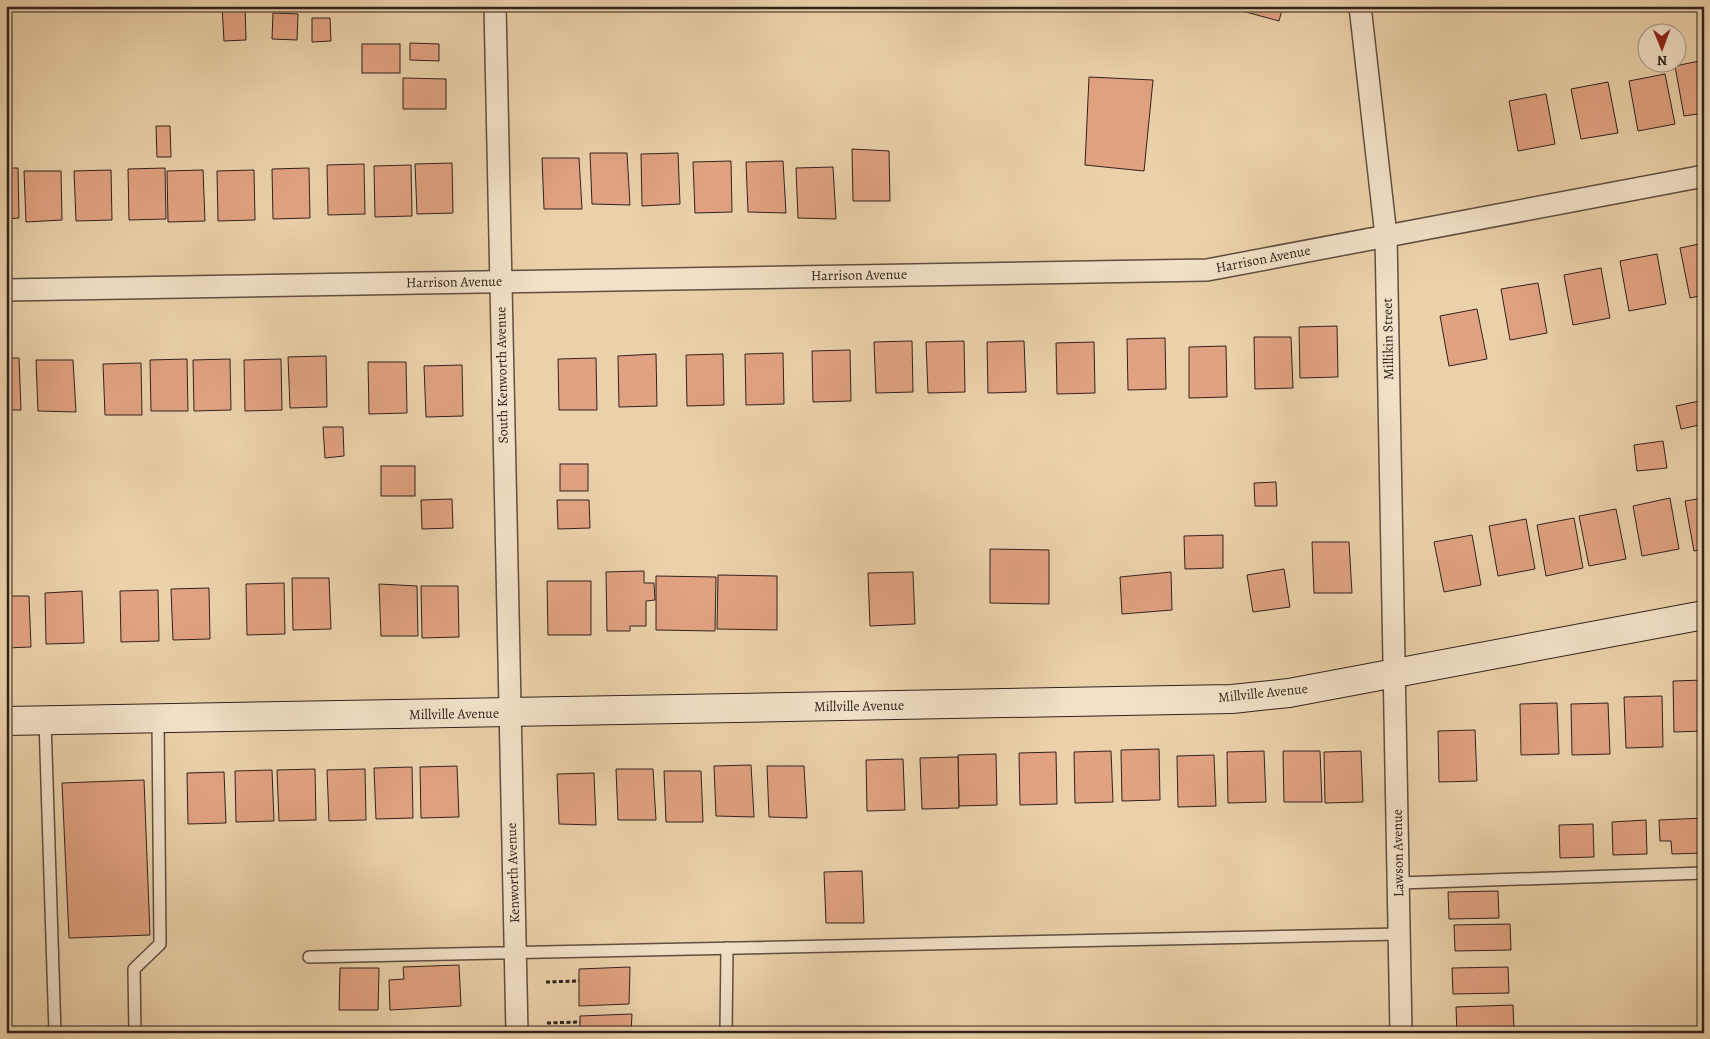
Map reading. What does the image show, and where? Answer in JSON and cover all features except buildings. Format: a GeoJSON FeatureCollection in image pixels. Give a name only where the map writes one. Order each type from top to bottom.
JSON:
{"type":"FeatureCollection","features":[{"type":"Feature","properties":{"kind":"main road","name":"Millville Avenue"},"geometry":{"type":"LineString","coordinates":[[6,721],[1232,698],[1289,693],[1704,615]]}},
{"type":"Feature","properties":{"kind":"street","name":"South Kenworth Avenue"},"geometry":{"type":"LineString","coordinates":[[495,6],[510,713]]}},
{"type":"Feature","properties":{"kind":"street","name":"Millikin Street"},"geometry":{"type":"LineString","coordinates":[[1360,6],[1386,236],[1394,673]]}},
{"type":"Feature","properties":{"kind":"street","name":"Harrison Avenue"},"geometry":{"type":"LineString","coordinates":[[6,290],[1207,270],[1704,176]]}},
{"type":"Feature","properties":{"kind":"street","name":"Lawson Avenue"},"geometry":{"type":"LineString","coordinates":[[1394,673],[1401,1033]]}},
{"type":"Feature","properties":{"kind":"street","name":"Kenworth Avenue"},"geometry":{"type":"LineString","coordinates":[[510,713],[517,1033]]}},
{"type":"Feature","properties":{"kind":"lane"},"geometry":{"type":"LineString","coordinates":[[135,1033],[134,969],[160,944],[158,719]]}},
{"type":"Feature","properties":{"kind":"lane"},"geometry":{"type":"LineString","coordinates":[[45,720],[55,1033]]}},
{"type":"Feature","properties":{"kind":"lane"},"geometry":{"type":"LineString","coordinates":[[1398,883],[1704,872]]}},
{"type":"Feature","properties":{"kind":"lane"},"geometry":{"type":"LineString","coordinates":[[309,957],[1399,934]]}},
{"type":"Feature","properties":{"kind":"lane"},"geometry":{"type":"LineString","coordinates":[[726,1033],[727,948]]}},
{"type":"Feature","properties":{"kind":"path"},"geometry":{"type":"LineString","coordinates":[[546,982],[579,981]]}},
{"type":"Feature","properties":{"kind":"path"},"geometry":{"type":"LineString","coordinates":[[547,1023],[580,1022]]}}]}
